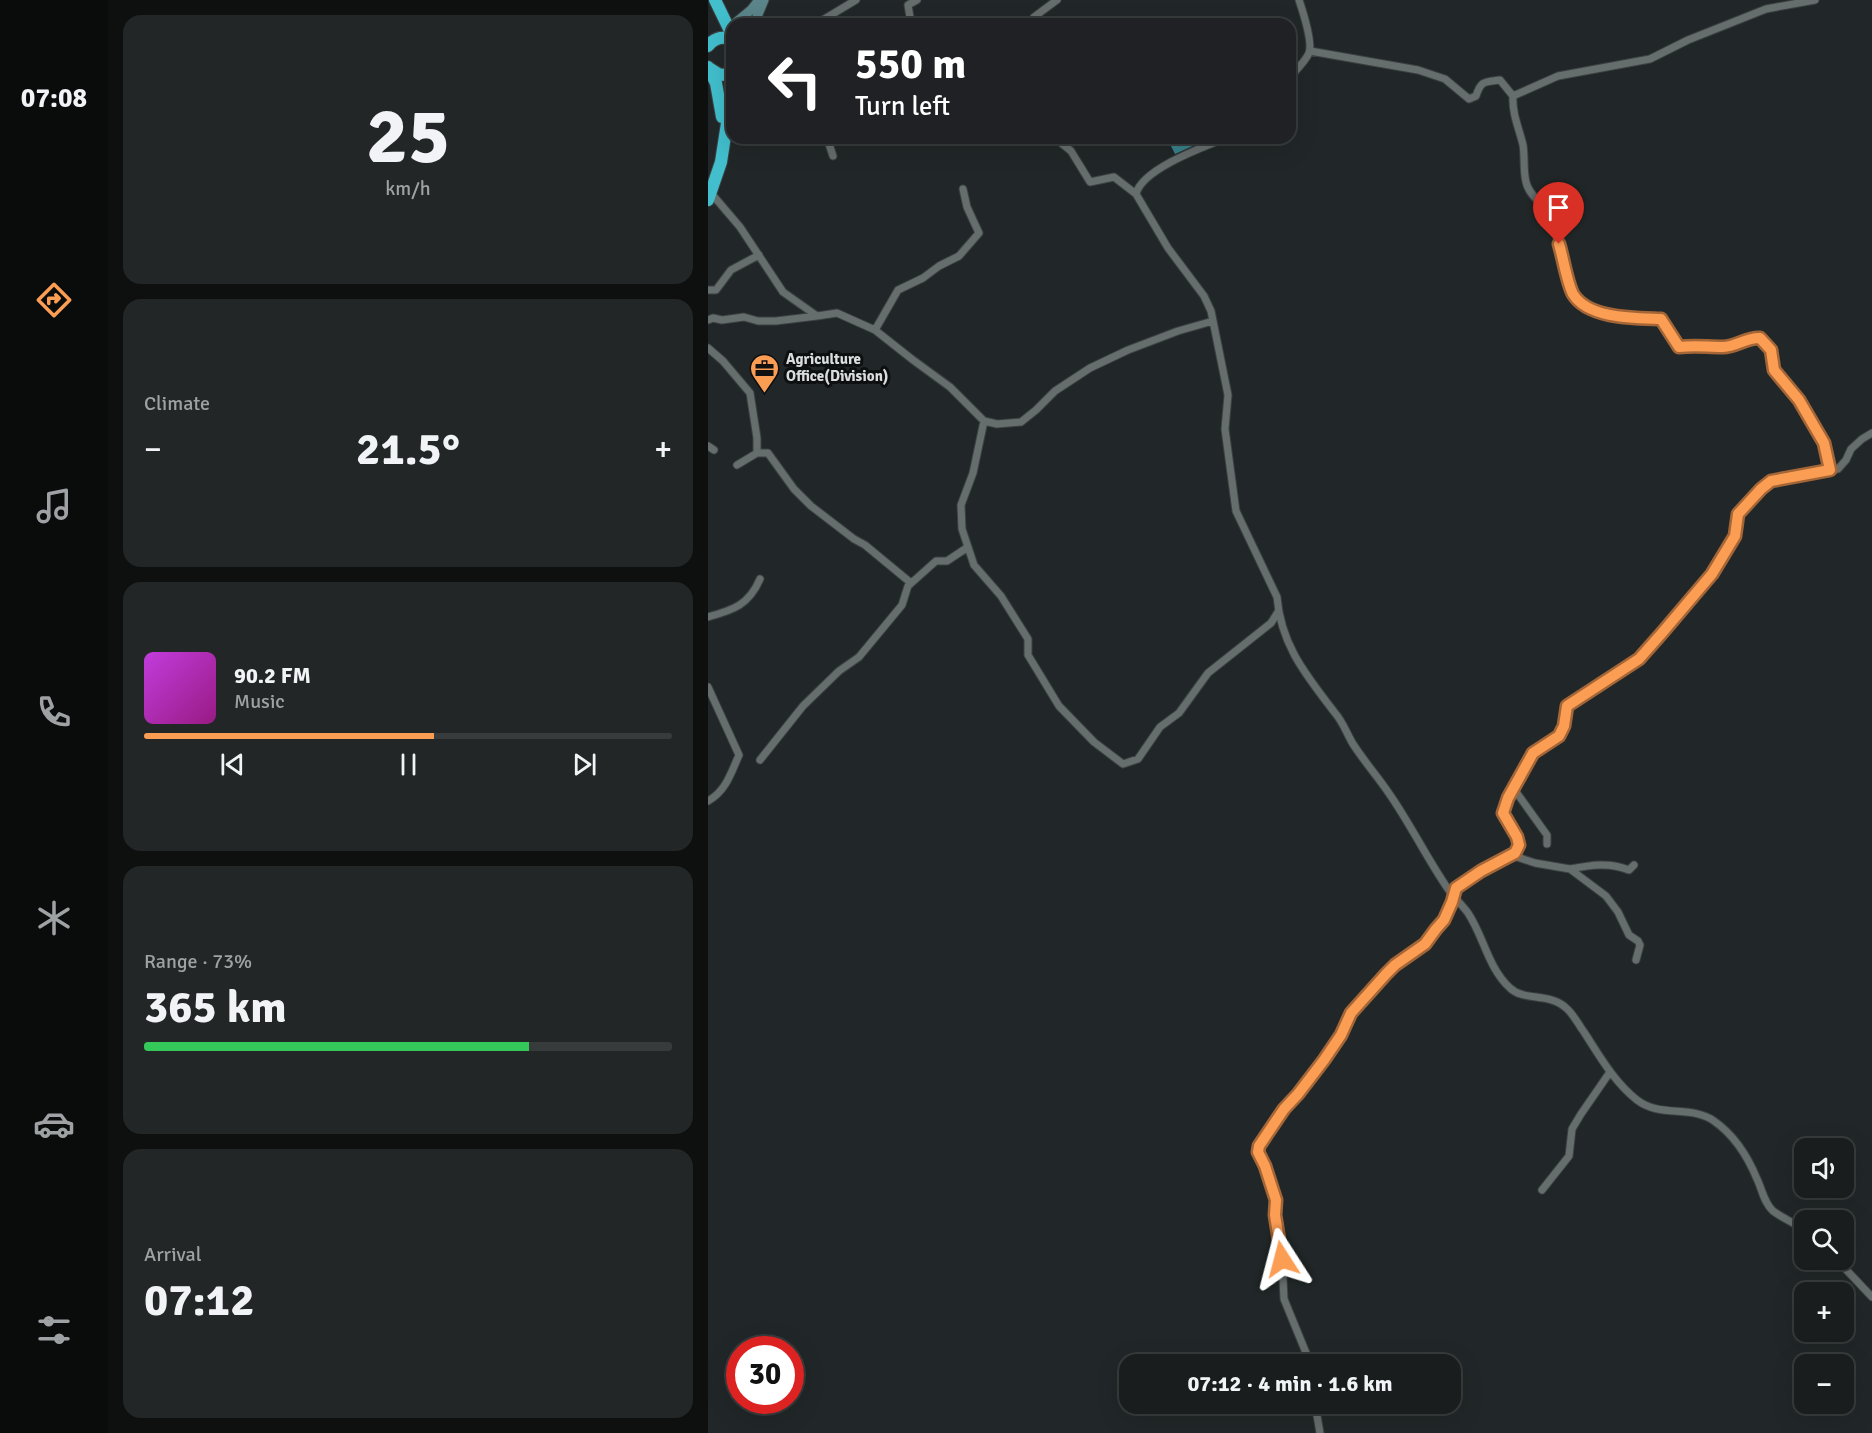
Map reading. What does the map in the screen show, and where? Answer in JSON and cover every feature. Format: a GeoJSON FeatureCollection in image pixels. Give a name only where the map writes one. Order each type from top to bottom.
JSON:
{"type":"FeatureCollection","features":[{"type":"Feature","properties":{"kind":"highway"},"geometry":{"type":"LineString","coordinates":[[715,0],[726,19]]}},
{"type":"Feature","properties":{"kind":"highway"},"geometry":{"type":"LineString","coordinates":[[711,43],[726,36]]}},
{"type":"Feature","properties":{"kind":"highway"},"geometry":{"type":"LineString","coordinates":[[708,67],[720,75],[726,74]]}},
{"type":"Feature","properties":{"kind":"highway"},"geometry":{"type":"LineString","coordinates":[[708,67],[722,113],[724,145]]}},
{"type":"Feature","properties":{"kind":"highway"},"geometry":{"type":"LineString","coordinates":[[710,197],[718,172],[726,132]]}},
{"type":"Feature","properties":{"kind":"main road"},"geometry":{"type":"LineString","coordinates":[[743,18],[759,0]]}},
{"type":"Feature","properties":{"kind":"main road"},"geometry":{"type":"LineString","coordinates":[[756,18],[764,0]]}},
{"type":"Feature","properties":{"kind":"main road"},"geometry":{"type":"LineString","coordinates":[[712,86],[726,77]]}},
{"type":"Feature","properties":{"kind":"street"},"geometry":{"type":"LineString","coordinates":[[826,18],[856,0]]}},
{"type":"Feature","properties":{"kind":"street"},"geometry":{"type":"LineString","coordinates":[[911,18],[908,2],[917,0]]}},
{"type":"Feature","properties":{"kind":"street"},"geometry":{"type":"LineString","coordinates":[[1034,18],[1057,0]]}},
{"type":"Feature","properties":{"kind":"street"},"geometry":{"type":"LineString","coordinates":[[1296,71],[1310,51],[1307,22],[1299,0]]}},
{"type":"Feature","properties":{"kind":"street"},"geometry":{"type":"LineString","coordinates":[[1513,96],[1557,76],[1650,59],[1688,40],[1766,9],[1815,0]]}},
{"type":"Feature","properties":{"kind":"street"},"geometry":{"type":"LineString","coordinates":[[1310,51],[1418,70],[1445,79],[1469,99],[1476,96],[1479,86],[1484,82],[1500,80],[1513,96],[1512,109],[1523,147],[1526,183],[1550,215],[1573,293],[1582,304],[1598,312],[1630,318],[1661,319],[1679,347],[1696,345],[1725,347],[1751,338],[1760,338],[1771,350],[1774,370],[1799,400],[1824,443],[1830,470]]}},
{"type":"Feature","properties":{"kind":"street"},"geometry":{"type":"LineString","coordinates":[[829,144],[833,156]]}},
{"type":"Feature","properties":{"kind":"street"},"geometry":{"type":"LineString","coordinates":[[1062,144],[1071,151],[1090,182],[1114,177],[1136,194],[1168,248],[1204,296],[1213,321],[1228,395],[1225,429],[1236,511],[1277,597],[1283,631],[1303,671],[1337,714],[1353,744],[1390,793],[1454,896],[1469,915],[1490,961],[1511,989],[1522,994],[1549,998],[1564,1006],[1610,1072],[1637,1100],[1653,1109],[1695,1113],[1713,1120],[1744,1153],[1773,1211],[1794,1224]]}},
{"type":"Feature","properties":{"kind":"street"},"geometry":{"type":"LineString","coordinates":[[1136,194],[1145,178],[1210,144]]}},
{"type":"Feature","properties":{"kind":"street"},"geometry":{"type":"LineString","coordinates":[[875,330],[898,290],[959,256],[979,233],[967,207],[963,189]]}},
{"type":"Feature","properties":{"kind":"street"},"geometry":{"type":"LineString","coordinates":[[710,197],[740,227],[783,292],[817,316]]}},
{"type":"Feature","properties":{"kind":"street"},"geometry":{"type":"LineString","coordinates":[[708,290],[716,290],[731,270],[759,255]]}},
{"type":"Feature","properties":{"kind":"street"},"geometry":{"type":"LineString","coordinates":[[708,320],[744,317],[758,321],[777,321],[837,313],[875,330],[950,387],[984,421],[997,424],[1020,422],[1055,391],[1090,368],[1128,350],[1178,331],[1213,321]]}},
{"type":"Feature","properties":{"kind":"street"},"geometry":{"type":"LineString","coordinates":[[708,348],[723,361],[750,393],[757,453]]}},
{"type":"Feature","properties":{"kind":"street"},"geometry":{"type":"LineString","coordinates":[[984,421],[973,473],[961,505],[962,529],[974,565],[1001,596],[1028,639],[1028,655],[1059,706],[1094,742],[1122,764],[1138,759],[1160,727],[1179,712],[1208,673],[1271,623],[1278,612]]}},
{"type":"Feature","properties":{"kind":"street"},"geometry":{"type":"LineString","coordinates":[[1306,1354],[1284,1299],[1282,1259],[1275,1215],[1276,1200],[1258,1152],[1259,1146],[1284,1109],[1324,1060],[1341,1035],[1351,1013],[1395,965],[1425,944],[1444,920],[1456,888],[1481,871],[1515,853],[1519,845],[1517,837],[1503,813],[1508,798],[1533,753],[1559,736],[1564,726],[1567,706],[1639,659],[1712,574],[1735,536],[1738,514],[1761,489],[1771,481],[1838,469],[1846,460],[1851,449],[1872,433]]}},
{"type":"Feature","properties":{"kind":"street"},"geometry":{"type":"LineString","coordinates":[[737,465],[757,453],[768,453],[794,489],[811,506],[865,545],[911,583]]}},
{"type":"Feature","properties":{"kind":"street"},"geometry":{"type":"LineString","coordinates":[[760,760],[809,700],[839,671],[859,657],[902,604],[908,586],[936,561],[947,561],[968,547]]}},
{"type":"Feature","properties":{"kind":"street"},"geometry":{"type":"LineString","coordinates":[[708,617],[734,609],[754,592],[759,579]]}},
{"type":"Feature","properties":{"kind":"street"},"geometry":{"type":"LineString","coordinates":[[708,687],[739,755],[726,784],[718,795],[708,801]]}},
{"type":"Feature","properties":{"kind":"street"},"geometry":{"type":"LineString","coordinates":[[1514,789],[1548,835],[1547,844]]}},
{"type":"Feature","properties":{"kind":"street"},"geometry":{"type":"LineString","coordinates":[[1511,855],[1535,863],[1570,869],[1600,864],[1629,870],[1634,866]]}},
{"type":"Feature","properties":{"kind":"street"},"geometry":{"type":"LineString","coordinates":[[1570,869],[1606,896],[1618,912],[1629,935],[1638,940],[1640,945],[1636,960]]}},
{"type":"Feature","properties":{"kind":"street"},"geometry":{"type":"LineString","coordinates":[[1542,1190],[1569,1156],[1572,1129],[1610,1072]]}},
{"type":"Feature","properties":{"kind":"street"},"geometry":{"type":"LineString","coordinates":[[1846,1270],[1872,1297]]}},
{"type":"Feature","properties":{"kind":"street"},"geometry":{"type":"LineString","coordinates":[[1317,1414],[1320,1433]]}},
{"type":"Feature","properties":{"kind":"water"},"geometry":{"type":"Polygon","coordinates":[[[1170,144],[1197,144],[1175,154],[1170,144]]]}},
{"type":"Feature","properties":{"kind":"place","name":"Agriculture Office(Division)"},"geometry":{"type":"Point","coordinates":[765,394]}},
{"type":"Feature","properties":{"kind":"route"},"geometry":{"type":"LineString","coordinates":[[1282,1259],[1275,1215],[1276,1200],[1258,1152],[1259,1146],[1284,1109],[1324,1060],[1341,1035],[1351,1013],[1372,988],[1395,965],[1425,944],[1444,920],[1456,888],[1481,871],[1515,853],[1519,845],[1517,837],[1503,813],[1508,798],[1533,753],[1559,736],[1564,726],[1567,706],[1639,659],[1712,574],[1735,536],[1738,514],[1761,489],[1771,481],[1830,470],[1824,443],[1799,400],[1774,370],[1771,350],[1760,338],[1751,338],[1725,347],[1696,345],[1679,347],[1661,319],[1630,318],[1598,312],[1582,304],[1573,293],[1559,244]]}}]}
